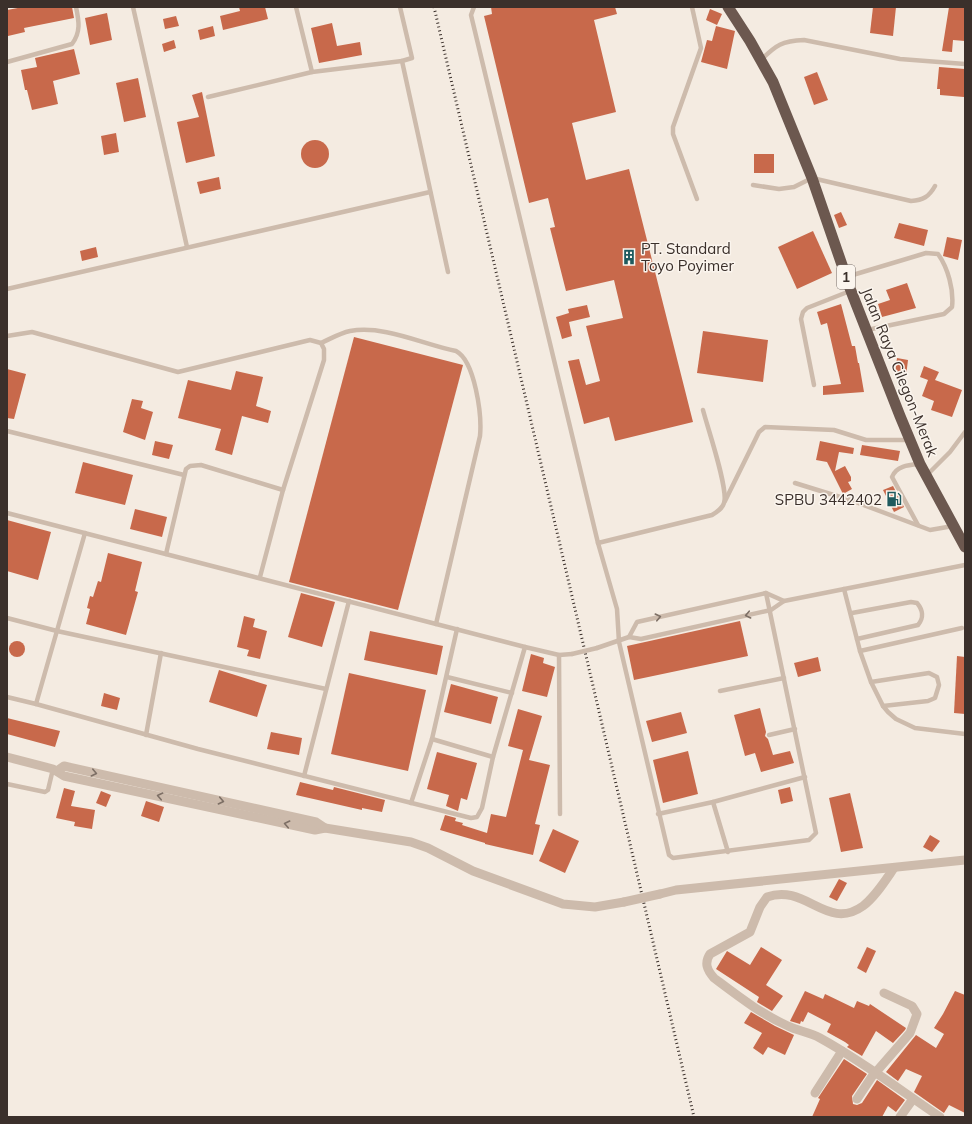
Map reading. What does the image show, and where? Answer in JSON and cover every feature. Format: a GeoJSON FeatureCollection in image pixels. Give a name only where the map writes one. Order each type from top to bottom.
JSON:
{"type":"FeatureCollection","features":[{"type":"Feature","properties":{"kind":"highway","name":"Jalan Raya Cilegon-Merak"},"geometry":{"type":"LineString","coordinates":[[731,7],[773,82],[812,178],[851,291],[910,440],[926,476],[965,547]]}},
{"type":"Feature","properties":{"kind":"street"},"geometry":{"type":"LineString","coordinates":[[7,757],[55,770],[64,766],[316,822],[325,828],[411,842],[428,848],[473,871],[563,904],[595,907],[676,890],[965,860]]}},
{"type":"Feature","properties":{"kind":"street"},"geometry":{"type":"LineString","coordinates":[[894,868],[862,906],[843,913],[832,913],[821,910],[805,899],[794,896],[784,894],[767,897],[760,907],[750,932],[741,938],[716,949],[710,954],[706,960],[708,972],[754,1008],[789,1027],[802,1030],[818,1037],[842,1051],[940,1117]]}},
{"type":"Feature","properties":{"kind":"street"},"geometry":{"type":"LineString","coordinates":[[857,1099],[875,1072],[910,1033],[917,1014],[912,1006],[884,993]]}},
{"type":"Feature","properties":{"kind":"street"},"geometry":{"type":"LineString","coordinates":[[815,1094],[842,1051]]}},
{"type":"Feature","properties":{"kind":"street"},"geometry":{"type":"LineString","coordinates":[[900,1117],[913,1099]]}},
{"type":"Feature","properties":{"kind":"street"},"geometry":{"type":"LineString","coordinates":[[922,1117],[927,1109]]}},
{"type":"Feature","properties":{"kind":"lane"},"geometry":{"type":"LineString","coordinates":[[7,62],[72,44],[76,39],[79,24],[76,7]]}},
{"type":"Feature","properties":{"kind":"lane"},"geometry":{"type":"LineString","coordinates":[[133,7],[187,247]]}},
{"type":"Feature","properties":{"kind":"lane"},"geometry":{"type":"LineString","coordinates":[[296,7],[312,72]]}},
{"type":"Feature","properties":{"kind":"lane"},"geometry":{"type":"LineString","coordinates":[[208,97],[312,72],[402,61],[412,58],[400,7]]}},
{"type":"Feature","properties":{"kind":"lane"},"geometry":{"type":"LineString","coordinates":[[474,7],[471,15],[598,543],[617,609],[619,642],[658,814],[669,855],[673,858],[728,852],[809,840],[813,838],[816,828],[771,610],[766,593]]}},
{"type":"Feature","properties":{"kind":"lane"},"geometry":{"type":"LineString","coordinates":[[692,7],[701,48],[673,127],[675,141],[698,199]]}},
{"type":"Feature","properties":{"kind":"lane"},"geometry":{"type":"LineString","coordinates":[[761,60],[776,46],[788,40],[804,40],[900,59],[965,64]]}},
{"type":"Feature","properties":{"kind":"lane"},"geometry":{"type":"LineString","coordinates":[[402,61],[448,272]]}},
{"type":"Feature","properties":{"kind":"lane"},"geometry":{"type":"LineString","coordinates":[[753,185],[779,189],[794,187],[812,178],[911,201],[923,200],[931,194],[935,186]]}},
{"type":"Feature","properties":{"kind":"lane"},"geometry":{"type":"LineString","coordinates":[[7,289],[430,192]]}},
{"type":"Feature","properties":{"kind":"lane"},"geometry":{"type":"LineString","coordinates":[[846,277],[926,253],[938,254],[944,263],[953,298],[952,307],[944,314],[866,330]]}},
{"type":"Feature","properties":{"kind":"lane"},"geometry":{"type":"LineString","coordinates":[[814,385],[801,319],[803,312],[807,308],[851,291]]}},
{"type":"Feature","properties":{"kind":"lane"},"geometry":{"type":"LineString","coordinates":[[7,336],[32,332],[178,372],[310,340],[321,343],[348,332],[364,330],[379,331],[463,354],[475,389],[480,417],[480,436],[436,624]]}},
{"type":"Feature","properties":{"kind":"lane"},"geometry":{"type":"LineString","coordinates":[[260,577],[283,490],[324,360],[324,349],[321,343]]}},
{"type":"Feature","properties":{"kind":"lane"},"geometry":{"type":"LineString","coordinates":[[703,410],[717,460],[725,501]]}},
{"type":"Feature","properties":{"kind":"lane"},"geometry":{"type":"LineString","coordinates":[[598,543],[712,515],[721,510],[759,432],[765,427],[834,430],[866,440],[910,440]]}},
{"type":"Feature","properties":{"kind":"lane"},"geometry":{"type":"LineString","coordinates":[[7,431],[184,476]]}},
{"type":"Feature","properties":{"kind":"lane"},"geometry":{"type":"LineString","coordinates":[[926,476],[950,452],[965,432]]}},
{"type":"Feature","properties":{"kind":"lane"},"geometry":{"type":"LineString","coordinates":[[918,525],[892,477],[895,472],[904,466],[920,464]]}},
{"type":"Feature","properties":{"kind":"lane"},"geometry":{"type":"LineString","coordinates":[[166,554],[184,476],[186,469],[190,466],[201,465],[283,490]]}},
{"type":"Feature","properties":{"kind":"lane"},"geometry":{"type":"LineString","coordinates":[[795,483],[853,501],[930,530],[953,526]]}},
{"type":"Feature","properties":{"kind":"lane"},"geometry":{"type":"LineString","coordinates":[[7,513],[260,577],[525,647],[558,654],[572,654],[619,642],[629,637],[641,639],[771,610],[784,601],[965,565]]}},
{"type":"Feature","properties":{"kind":"lane"},"geometry":{"type":"LineString","coordinates":[[36,704],[84,533]]}},
{"type":"Feature","properties":{"kind":"lane"},"geometry":{"type":"LineString","coordinates":[[844,589],[852,613],[860,651],[883,706],[896,719],[915,728],[965,734]]}},
{"type":"Feature","properties":{"kind":"lane"},"geometry":{"type":"LineString","coordinates":[[629,637],[636,622],[766,593],[784,601]]}},
{"type":"Feature","properties":{"kind":"lane"},"geometry":{"type":"LineString","coordinates":[[304,776],[350,601]]}},
{"type":"Feature","properties":{"kind":"lane"},"geometry":{"type":"LineString","coordinates":[[852,613],[911,602],[917,603],[921,608],[922,618],[918,626],[857,639]]}},
{"type":"Feature","properties":{"kind":"lane"},"geometry":{"type":"LineString","coordinates":[[7,618],[57,631],[326,689]]}},
{"type":"Feature","properties":{"kind":"lane"},"geometry":{"type":"LineString","coordinates":[[860,651],[962,628]]}},
{"type":"Feature","properties":{"kind":"lane"},"geometry":{"type":"LineString","coordinates":[[411,803],[432,739],[457,629]]}},
{"type":"Feature","properties":{"kind":"lane"},"geometry":{"type":"LineString","coordinates":[[7,697],[146,735],[471,818],[477,817],[482,808],[493,757],[525,647]]}},
{"type":"Feature","properties":{"kind":"lane"},"geometry":{"type":"LineString","coordinates":[[146,735],[162,653]]}},
{"type":"Feature","properties":{"kind":"lane"},"geometry":{"type":"LineString","coordinates":[[558,654],[560,814]]}},
{"type":"Feature","properties":{"kind":"lane"},"geometry":{"type":"LineString","coordinates":[[872,682],[929,673],[937,677],[939,685],[935,698],[928,701],[883,706]]}},
{"type":"Feature","properties":{"kind":"lane"},"geometry":{"type":"LineString","coordinates":[[447,677],[512,693]]}},
{"type":"Feature","properties":{"kind":"lane"},"geometry":{"type":"LineString","coordinates":[[720,691],[784,678]]}},
{"type":"Feature","properties":{"kind":"lane"},"geometry":{"type":"LineString","coordinates":[[769,735],[795,729]]}},
{"type":"Feature","properties":{"kind":"lane"},"geometry":{"type":"LineString","coordinates":[[432,739],[493,757]]}},
{"type":"Feature","properties":{"kind":"lane"},"geometry":{"type":"LineString","coordinates":[[7,784],[45,792],[48,790],[55,770]]}},
{"type":"Feature","properties":{"kind":"lane"},"geometry":{"type":"LineString","coordinates":[[658,814],[714,802],[805,777]]}},
{"type":"Feature","properties":{"kind":"lane"},"geometry":{"type":"LineString","coordinates":[[714,802],[728,852]]}},
{"type":"Feature","properties":{"kind":"building"},"geometry":{"type":"Polygon","coordinates":[[[23,7],[72,7],[74,18],[24,28],[25,32],[8,36],[7,10],[23,7]]]}},
{"type":"Feature","properties":{"kind":"building"},"geometry":{"type":"Polygon","coordinates":[[[239,7],[265,7],[268,19],[223,30],[220,16],[240,11],[239,7]]]}},
{"type":"Feature","properties":{"kind":"building"},"geometry":{"type":"Polygon","coordinates":[[[491,7],[615,7],[617,14],[594,20],[616,112],[572,123],[586,180],[629,169],[693,422],[615,441],[609,417],[584,424],[568,361],[579,359],[586,385],[600,381],[586,326],[623,318],[614,280],[566,291],[550,228],[555,227],[548,198],[529,203],[484,16],[492,14],[491,7]]]}},
{"type":"Feature","properties":{"kind":"building"},"geometry":{"type":"Polygon","coordinates":[[[873,7],[896,7],[893,36],[870,33],[873,7]]]}},
{"type":"Feature","properties":{"kind":"building"},"geometry":{"type":"Polygon","coordinates":[[[949,7],[965,7],[965,41],[953,40],[952,52],[942,51],[949,7]]]}},
{"type":"Feature","properties":{"kind":"building"},"geometry":{"type":"Polygon","coordinates":[[[710,9],[722,14],[717,25],[706,20],[710,9]]]}},
{"type":"Feature","properties":{"kind":"building"},"geometry":{"type":"Polygon","coordinates":[[[107,13],[112,40],[90,45],[85,18],[107,13]]]}},
{"type":"Feature","properties":{"kind":"building"},"geometry":{"type":"Polygon","coordinates":[[[176,16],[179,26],[165,29],[163,19],[176,16]]]}},
{"type":"Feature","properties":{"kind":"building"},"geometry":{"type":"Polygon","coordinates":[[[332,23],[337,46],[360,42],[362,55],[319,63],[311,28],[332,23]]]}},
{"type":"Feature","properties":{"kind":"building"},"geometry":{"type":"Polygon","coordinates":[[[213,26],[215,36],[200,40],[198,30],[213,26]]]}},
{"type":"Feature","properties":{"kind":"building"},"geometry":{"type":"Polygon","coordinates":[[[716,26],[735,31],[727,69],[701,62],[707,40],[712,41],[716,26]]]}},
{"type":"Feature","properties":{"kind":"building"},"geometry":{"type":"Polygon","coordinates":[[[174,40],[176,48],[164,52],[162,44],[174,40]]]}},
{"type":"Feature","properties":{"kind":"building"},"geometry":{"type":"Polygon","coordinates":[[[74,49],[80,74],[53,81],[58,104],[32,110],[27,90],[25,90],[21,70],[37,67],[35,58],[74,49]]]}},
{"type":"Feature","properties":{"kind":"building"},"geometry":{"type":"Polygon","coordinates":[[[939,67],[965,69],[964,97],[940,95],[940,89],[937,89],[939,67]]]}},
{"type":"Feature","properties":{"kind":"building"},"geometry":{"type":"Polygon","coordinates":[[[817,72],[828,100],[814,105],[804,77],[817,72]]]}},
{"type":"Feature","properties":{"kind":"building"},"geometry":{"type":"Polygon","coordinates":[[[138,78],[146,117],[124,122],[116,83],[138,78]]]}},
{"type":"Feature","properties":{"kind":"building"},"geometry":{"type":"Polygon","coordinates":[[[202,92],[215,156],[186,163],[177,122],[199,117],[192,95],[202,92]]]}},
{"type":"Feature","properties":{"kind":"building"},"geometry":{"type":"Polygon","coordinates":[[[116,133],[119,152],[104,155],[101,136],[116,133]]]}},
{"type":"Feature","properties":{"kind":"building"},"geometry":{"type":"Polygon","coordinates":[[[315,140],[325,144],[329,154],[325,164],[315,168],[305,164],[301,154],[305,144],[315,140]]]}},
{"type":"Feature","properties":{"kind":"building"},"geometry":{"type":"Polygon","coordinates":[[[754,154],[774,154],[774,173],[754,173],[754,154]]]}},
{"type":"Feature","properties":{"kind":"building"},"geometry":{"type":"Polygon","coordinates":[[[219,177],[221,189],[200,194],[197,182],[219,177]]]}},
{"type":"Feature","properties":{"kind":"building"},"geometry":{"type":"Polygon","coordinates":[[[841,212],[847,225],[839,228],[834,215],[841,212]]]}},
{"type":"Feature","properties":{"kind":"building"},"geometry":{"type":"Polygon","coordinates":[[[899,223],[928,230],[924,246],[894,238],[899,223]]]}},
{"type":"Feature","properties":{"kind":"building"},"geometry":{"type":"Polygon","coordinates":[[[813,231],[832,273],[797,289],[778,247],[813,231]]]}},
{"type":"Feature","properties":{"kind":"building"},"geometry":{"type":"Polygon","coordinates":[[[947,237],[962,240],[958,260],[943,256],[947,237]]]}},
{"type":"Feature","properties":{"kind":"building"},"geometry":{"type":"Polygon","coordinates":[[[96,247],[98,257],[82,261],[80,251],[96,247]]]}},
{"type":"Feature","properties":{"kind":"building"},"geometry":{"type":"Polygon","coordinates":[[[907,283],[916,308],[882,317],[878,304],[890,300],[886,290],[907,283]]]}},
{"type":"Feature","properties":{"kind":"building"},"geometry":{"type":"Polygon","coordinates":[[[841,304],[852,346],[855,346],[864,392],[823,395],[823,386],[841,384],[827,323],[821,325],[817,312],[841,304]]]}},
{"type":"Feature","properties":{"kind":"building"},"geometry":{"type":"Polygon","coordinates":[[[587,305],[590,317],[569,322],[572,336],[562,339],[556,317],[569,313],[568,309],[587,305]]]}},
{"type":"Feature","properties":{"kind":"building"},"geometry":{"type":"Polygon","coordinates":[[[703,331],[768,340],[763,382],[697,373],[703,331]]]}},
{"type":"Feature","properties":{"kind":"building"},"geometry":{"type":"Polygon","coordinates":[[[354,337],[463,365],[398,610],[289,582],[354,337]]]}},
{"type":"Feature","properties":{"kind":"building"},"geometry":{"type":"Polygon","coordinates":[[[897,358],[908,360],[906,376],[895,374],[897,358]]]}},
{"type":"Feature","properties":{"kind":"building"},"geometry":{"type":"Polygon","coordinates":[[[924,366],[939,372],[935,380],[962,390],[952,417],[931,410],[934,401],[922,396],[928,380],[920,377],[924,366]]]}},
{"type":"Feature","properties":{"kind":"building"},"geometry":{"type":"Polygon","coordinates":[[[7,369],[26,374],[14,419],[7,418],[7,369]]]}},
{"type":"Feature","properties":{"kind":"building"},"geometry":{"type":"Polygon","coordinates":[[[236,371],[263,377],[256,406],[271,411],[268,423],[242,416],[232,455],[215,450],[221,429],[178,418],[188,380],[231,390],[236,371]]]}},
{"type":"Feature","properties":{"kind":"building"},"geometry":{"type":"Polygon","coordinates":[[[132,399],[143,401],[141,408],[153,412],[145,440],[123,432],[132,399]]]}},
{"type":"Feature","properties":{"kind":"building"},"geometry":{"type":"Polygon","coordinates":[[[155,441],[173,445],[169,459],[152,455],[155,441]]]}},
{"type":"Feature","properties":{"kind":"building"},"geometry":{"type":"Polygon","coordinates":[[[820,441],[854,448],[853,454],[839,452],[835,471],[845,466],[851,477],[851,481],[848,482],[852,489],[843,494],[827,462],[816,460],[820,441]]]}},
{"type":"Feature","properties":{"kind":"building"},"geometry":{"type":"Polygon","coordinates":[[[862,445],[900,451],[898,461],[860,455],[862,445]]]}},
{"type":"Feature","properties":{"kind":"building"},"geometry":{"type":"Polygon","coordinates":[[[83,462],[133,475],[125,505],[75,493],[83,462]]]}},
{"type":"Feature","properties":{"kind":"building","name":"SPBU 3442402"},"geometry":{"type":"Polygon","coordinates":[[[893,486],[904,507],[894,512],[883,490],[893,486]]]}},
{"type":"Feature","properties":{"kind":"building"},"geometry":{"type":"Polygon","coordinates":[[[135,509],[167,517],[162,537],[130,529],[135,509]]]}},
{"type":"Feature","properties":{"kind":"building"},"geometry":{"type":"Polygon","coordinates":[[[7,520],[51,532],[38,580],[7,571],[7,520]]]}},
{"type":"Feature","properties":{"kind":"building"},"geometry":{"type":"Polygon","coordinates":[[[108,553],[142,562],[135,591],[138,592],[126,635],[86,624],[90,609],[87,608],[90,596],[93,597],[98,581],[101,582],[108,553]]]}},
{"type":"Feature","properties":{"kind":"building"},"geometry":{"type":"Polygon","coordinates":[[[301,593],[335,602],[322,647],[288,637],[301,593]]]}},
{"type":"Feature","properties":{"kind":"building"},"geometry":{"type":"Polygon","coordinates":[[[244,616],[255,619],[253,627],[267,631],[260,659],[247,656],[249,650],[237,647],[244,616]]]}},
{"type":"Feature","properties":{"kind":"building"},"geometry":{"type":"Polygon","coordinates":[[[740,621],[748,656],[634,680],[627,646],[740,621]]]}},
{"type":"Feature","properties":{"kind":"building"},"geometry":{"type":"Polygon","coordinates":[[[370,631],[443,646],[437,675],[364,660],[370,631]]]}},
{"type":"Feature","properties":{"kind":"building"},"geometry":{"type":"Polygon","coordinates":[[[17,641],[23,643],[25,649],[23,655],[17,657],[11,655],[9,649],[11,643],[17,641]]]}},
{"type":"Feature","properties":{"kind":"building"},"geometry":{"type":"Polygon","coordinates":[[[531,654],[544,658],[543,663],[555,667],[547,697],[522,691],[531,654]]]}},
{"type":"Feature","properties":{"kind":"building"},"geometry":{"type":"Polygon","coordinates":[[[957,656],[965,657],[965,714],[954,713],[957,656]]]}},
{"type":"Feature","properties":{"kind":"building"},"geometry":{"type":"Polygon","coordinates":[[[818,657],[821,671],[798,677],[794,663],[818,657]]]}},
{"type":"Feature","properties":{"kind":"building"},"geometry":{"type":"Polygon","coordinates":[[[219,670],[267,685],[257,717],[209,702],[219,670]]]}},
{"type":"Feature","properties":{"kind":"building"},"geometry":{"type":"Polygon","coordinates":[[[349,673],[426,690],[408,771],[331,754],[349,673]]]}},
{"type":"Feature","properties":{"kind":"building"},"geometry":{"type":"Polygon","coordinates":[[[451,684],[498,697],[491,724],[444,712],[451,684]]]}},
{"type":"Feature","properties":{"kind":"building"},"geometry":{"type":"Polygon","coordinates":[[[104,693],[120,698],[117,710],[101,706],[104,693]]]}},
{"type":"Feature","properties":{"kind":"building"},"geometry":{"type":"Polygon","coordinates":[[[760,708],[766,732],[765,736],[768,739],[773,755],[790,751],[794,763],[761,772],[755,753],[745,756],[734,715],[760,708]]]}},
{"type":"Feature","properties":{"kind":"building"},"geometry":{"type":"Polygon","coordinates":[[[518,709],[542,716],[529,760],[550,765],[535,824],[540,825],[533,855],[485,844],[440,830],[445,815],[456,818],[455,821],[463,823],[462,825],[487,833],[491,814],[506,817],[523,750],[508,746],[518,709]]]}},
{"type":"Feature","properties":{"kind":"building"},"geometry":{"type":"Polygon","coordinates":[[[681,712],[687,733],[652,742],[646,721],[681,712]]]}},
{"type":"Feature","properties":{"kind":"building"},"geometry":{"type":"Polygon","coordinates":[[[7,718],[60,731],[55,747],[7,734],[7,718]]]}},
{"type":"Feature","properties":{"kind":"building"},"geometry":{"type":"Polygon","coordinates":[[[271,732],[302,738],[299,755],[267,749],[271,732]]]}},
{"type":"Feature","properties":{"kind":"building"},"geometry":{"type":"Polygon","coordinates":[[[688,751],[698,794],[663,803],[653,760],[688,751]]]}},
{"type":"Feature","properties":{"kind":"building"},"geometry":{"type":"Polygon","coordinates":[[[437,752],[477,763],[467,800],[461,798],[458,811],[446,806],[449,795],[427,789],[437,752]]]}},
{"type":"Feature","properties":{"kind":"building"},"geometry":{"type":"Polygon","coordinates":[[[300,782],[333,790],[334,787],[385,800],[382,812],[362,808],[362,810],[296,795],[300,782]]]}},
{"type":"Feature","properties":{"kind":"building"},"geometry":{"type":"Polygon","coordinates":[[[790,787],[793,801],[781,804],[778,790],[790,787]]]}},
{"type":"Feature","properties":{"kind":"building"},"geometry":{"type":"Polygon","coordinates":[[[64,788],[75,791],[71,806],[95,810],[92,829],[74,826],[75,822],[56,818],[64,788]]]}},
{"type":"Feature","properties":{"kind":"building"},"geometry":{"type":"Polygon","coordinates":[[[101,791],[111,795],[106,807],[96,803],[101,791]]]}},
{"type":"Feature","properties":{"kind":"building"},"geometry":{"type":"Polygon","coordinates":[[[850,793],[863,848],[841,852],[829,798],[850,793]]]}},
{"type":"Feature","properties":{"kind":"building"},"geometry":{"type":"Polygon","coordinates":[[[146,801],[164,807],[159,822],[141,816],[146,801]]]}},
{"type":"Feature","properties":{"kind":"building"},"geometry":{"type":"Polygon","coordinates":[[[553,829],[579,841],[565,873],[539,861],[553,829]]]}},
{"type":"Feature","properties":{"kind":"building"},"geometry":{"type":"Polygon","coordinates":[[[930,835],[940,841],[932,852],[923,847],[930,835]]]}},
{"type":"Feature","properties":{"kind":"building"},"geometry":{"type":"Polygon","coordinates":[[[839,879],[847,883],[837,901],[829,897],[839,879]]]}},
{"type":"Feature","properties":{"kind":"building"},"geometry":{"type":"Polygon","coordinates":[[[761,947],[782,960],[766,985],[783,996],[772,1011],[757,1002],[759,997],[716,969],[727,951],[750,965],[761,947]]]}},
{"type":"Feature","properties":{"kind":"building"},"geometry":{"type":"Polygon","coordinates":[[[867,947],[876,951],[866,973],[857,968],[867,947]]]}},
{"type":"Feature","properties":{"kind":"building"},"geometry":{"type":"Polygon","coordinates":[[[805,991],[823,999],[825,994],[854,1008],[857,1001],[869,1006],[870,1004],[906,1028],[893,1043],[876,1031],[862,1056],[847,1047],[849,1045],[845,1042],[827,1032],[831,1024],[808,1012],[803,1022],[801,1021],[800,1024],[790,1021],[805,991]]]}},
{"type":"Feature","properties":{"kind":"building"},"geometry":{"type":"Polygon","coordinates":[[[955,991],[965,995],[965,1113],[949,1105],[944,1113],[914,1092],[922,1076],[906,1069],[898,1081],[886,1072],[916,1035],[936,1048],[944,1034],[934,1028],[955,991]]]}},
{"type":"Feature","properties":{"kind":"building"},"geometry":{"type":"Polygon","coordinates":[[[751,1012],[794,1035],[785,1055],[768,1047],[763,1055],[753,1048],[762,1033],[744,1023],[751,1012]]]}},
{"type":"Feature","properties":{"kind":"building"},"geometry":{"type":"Polygon","coordinates":[[[844,1059],[867,1074],[852,1096],[853,1104],[857,1105],[862,1103],[877,1080],[905,1100],[896,1112],[888,1106],[882,1117],[812,1117],[820,1099],[818,1098],[844,1059]]]}},
{"type":"Feature","properties":{"kind":"railway"},"geometry":{"type":"LineString","coordinates":[[434,7],[694,1117]]}},
{"type":"Feature","properties":{"kind":"place","name":"PT. Standard Toyo Poyimer"},"geometry":{"type":"Point","coordinates":[629,257]}},
{"type":"Feature","properties":{"kind":"place","name":"SPBU 3442402"},"geometry":{"type":"Point","coordinates":[894,499]}}]}
